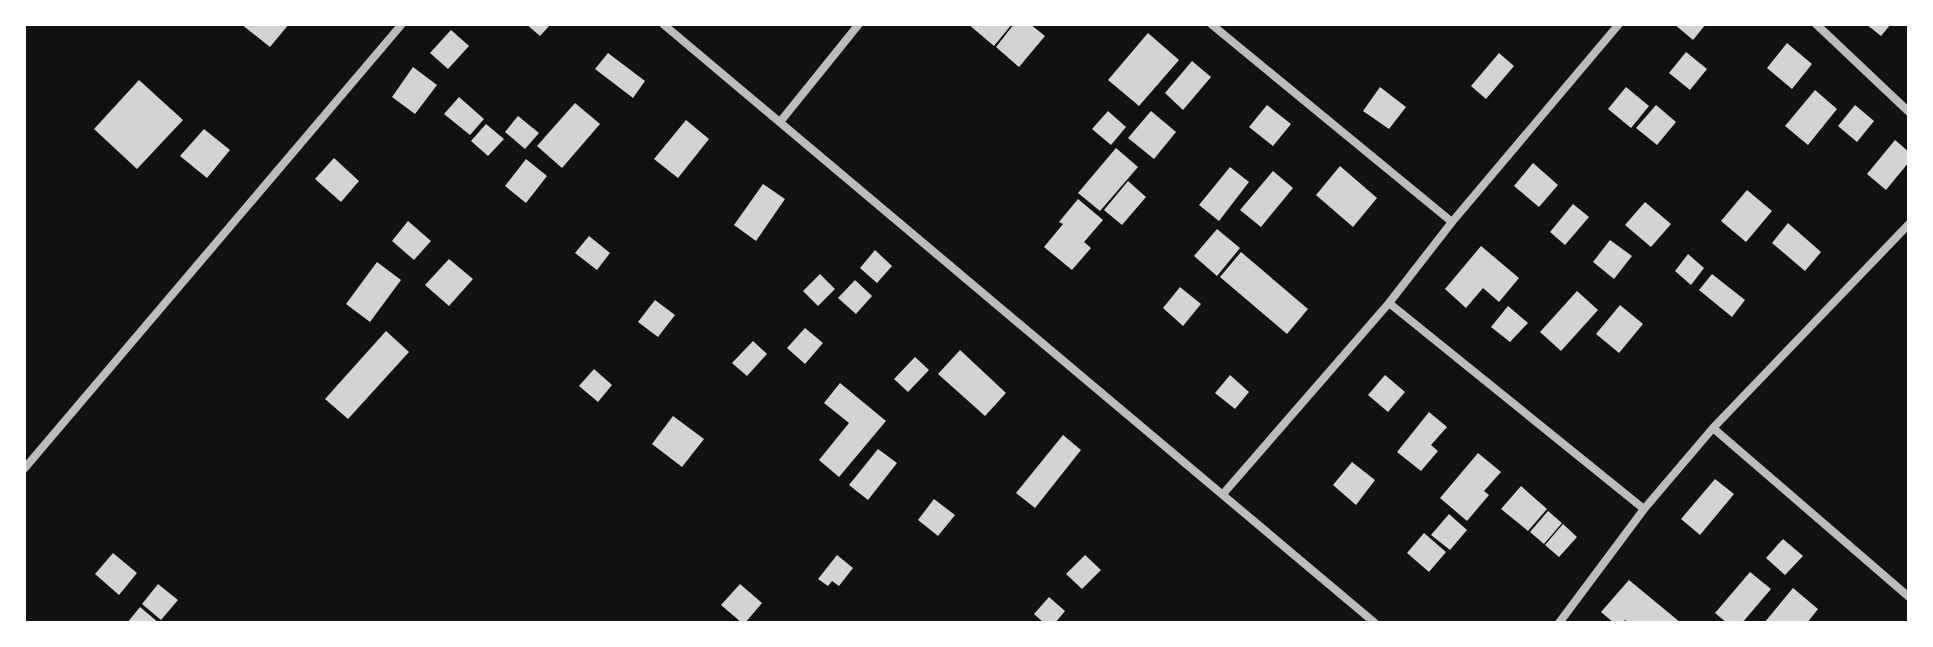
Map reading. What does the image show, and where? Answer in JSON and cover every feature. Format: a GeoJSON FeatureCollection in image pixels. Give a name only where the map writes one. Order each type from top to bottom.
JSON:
{"type":"FeatureCollection","features":[{"type":"Feature","properties":{"kind":"street"},"geometry":{"type":"LineString","coordinates":[[24,469],[402,24]]}},
{"type":"Feature","properties":{"kind":"street"},"geometry":{"type":"LineString","coordinates":[[663,24],[1375,623]]}},
{"type":"Feature","properties":{"kind":"street"},"geometry":{"type":"LineString","coordinates":[[780,122],[859,24]]}},
{"type":"Feature","properties":{"kind":"street"},"geometry":{"type":"LineString","coordinates":[[1211,24],[1452,222]]}},
{"type":"Feature","properties":{"kind":"street"},"geometry":{"type":"LineString","coordinates":[[1223,494],[1389,303],[1452,222],[1619,24]]}},
{"type":"Feature","properties":{"kind":"street"},"geometry":{"type":"LineString","coordinates":[[1816,24],[1909,112]]}},
{"type":"Feature","properties":{"kind":"street"},"geometry":{"type":"LineString","coordinates":[[1559,623],[1644,509],[1713,428],[1909,224]]}},
{"type":"Feature","properties":{"kind":"street"},"geometry":{"type":"LineString","coordinates":[[1389,303],[1644,509]]}},
{"type":"Feature","properties":{"kind":"street"},"geometry":{"type":"LineString","coordinates":[[1713,428],[1909,597]]}},
{"type":"Feature","properties":{"kind":"building"},"geometry":{"type":"Polygon","coordinates":[[[241,24],[289,24],[270,47],[241,24]]]}},
{"type":"Feature","properties":{"kind":"building"},"geometry":{"type":"Polygon","coordinates":[[[526,24],[551,24],[540,36],[526,24]]]}},
{"type":"Feature","properties":{"kind":"building"},"geometry":{"type":"Polygon","coordinates":[[[968,24],[1012,24],[994,46],[968,24]]]}},
{"type":"Feature","properties":{"kind":"building"},"geometry":{"type":"Polygon","coordinates":[[[1014,24],[1030,24],[1045,36],[1019,67],[996,47],[1014,24]]]}},
{"type":"Feature","properties":{"kind":"building"},"geometry":{"type":"Polygon","coordinates":[[[1674,24],[1706,24],[1693,40],[1674,24]]]}},
{"type":"Feature","properties":{"kind":"building"},"geometry":{"type":"Polygon","coordinates":[[[1866,24],[1891,24],[1881,36],[1866,24]]]}},
{"type":"Feature","properties":{"kind":"building"},"geometry":{"type":"Polygon","coordinates":[[[451,30],[469,46],[448,69],[430,53],[451,30]]]}},
{"type":"Feature","properties":{"kind":"building"},"geometry":{"type":"Polygon","coordinates":[[[1148,33],[1179,60],[1139,106],[1108,80],[1148,33]]]}},
{"type":"Feature","properties":{"kind":"building"},"geometry":{"type":"Polygon","coordinates":[[[1787,43],[1812,64],[1792,89],[1767,68],[1787,43]]]}},
{"type":"Feature","properties":{"kind":"building"},"geometry":{"type":"Polygon","coordinates":[[[1686,52],[1707,69],[1690,90],[1669,73],[1686,52]]]}},
{"type":"Feature","properties":{"kind":"building"},"geometry":{"type":"Polygon","coordinates":[[[608,53],[645,81],[633,98],[595,69],[608,53]]]}},
{"type":"Feature","properties":{"kind":"building"},"geometry":{"type":"Polygon","coordinates":[[[1499,53],[1514,66],[1486,99],[1471,86],[1499,53]]]}},
{"type":"Feature","properties":{"kind":"building"},"geometry":{"type":"Polygon","coordinates":[[[1192,61],[1211,77],[1183,110],[1165,93],[1192,61]]]}},
{"type":"Feature","properties":{"kind":"building"},"geometry":{"type":"Polygon","coordinates":[[[413,67],[437,85],[415,114],[392,97],[413,67]]]}},
{"type":"Feature","properties":{"kind":"building"},"geometry":{"type":"Polygon","coordinates":[[[139,80],[183,120],[137,169],[94,129],[139,80]]]}},
{"type":"Feature","properties":{"kind":"building"},"geometry":{"type":"Polygon","coordinates":[[[1380,87],[1406,107],[1389,129],[1363,111],[1380,87]]]}},
{"type":"Feature","properties":{"kind":"building"},"geometry":{"type":"Polygon","coordinates":[[[1626,87],[1649,106],[1631,128],[1608,109],[1626,87]]]}},
{"type":"Feature","properties":{"kind":"building"},"geometry":{"type":"Polygon","coordinates":[[[1815,90],[1837,109],[1808,145],[1785,126],[1815,90]]]}},
{"type":"Feature","properties":{"kind":"building"},"geometry":{"type":"Polygon","coordinates":[[[459,97],[484,119],[470,135],[444,114],[459,97]]]}},
{"type":"Feature","properties":{"kind":"building"},"geometry":{"type":"Polygon","coordinates":[[[575,103],[600,124],[562,168],[537,146],[575,103]]]}},
{"type":"Feature","properties":{"kind":"building"},"geometry":{"type":"Polygon","coordinates":[[[1267,105],[1291,124],[1273,146],[1249,127],[1267,105]]]}},
{"type":"Feature","properties":{"kind":"building"},"geometry":{"type":"Polygon","coordinates":[[[1656,105],[1676,122],[1657,145],[1636,128],[1656,105]]]}},
{"type":"Feature","properties":{"kind":"building"},"geometry":{"type":"Polygon","coordinates":[[[1855,105],[1874,121],[1857,142],[1838,126],[1855,105]]]}},
{"type":"Feature","properties":{"kind":"building"},"geometry":{"type":"Polygon","coordinates":[[[1108,111],[1126,127],[1111,145],[1092,129],[1108,111]]]}},
{"type":"Feature","properties":{"kind":"building"},"geometry":{"type":"Polygon","coordinates":[[[1151,111],[1176,132],[1154,159],[1128,138],[1151,111]]]}},
{"type":"Feature","properties":{"kind":"building"},"geometry":{"type":"Polygon","coordinates":[[[518,116],[539,133],[525,149],[505,132],[518,116]]]}},
{"type":"Feature","properties":{"kind":"building"},"geometry":{"type":"Polygon","coordinates":[[[686,120],[709,139],[678,178],[654,159],[686,120]]]}},
{"type":"Feature","properties":{"kind":"building"},"geometry":{"type":"Polygon","coordinates":[[[486,124],[504,139],[488,156],[471,141],[486,124]]]}},
{"type":"Feature","properties":{"kind":"building"},"geometry":{"type":"Polygon","coordinates":[[[204,129],[230,150],[207,178],[180,156],[204,129]]]}},
{"type":"Feature","properties":{"kind":"building"},"geometry":{"type":"Polygon","coordinates":[[[1895,140],[1909,152],[1909,162],[1886,190],[1867,174],[1895,140]]]}},
{"type":"Feature","properties":{"kind":"building"},"geometry":{"type":"Polygon","coordinates":[[[1116,148],[1138,167],[1100,211],[1078,193],[1116,148]]]}},
{"type":"Feature","properties":{"kind":"building"},"geometry":{"type":"Polygon","coordinates":[[[334,158],[359,181],[341,202],[315,179],[334,158]]]}},
{"type":"Feature","properties":{"kind":"building"},"geometry":{"type":"Polygon","coordinates":[[[526,159],[547,176],[526,203],[505,186],[526,159]]]}},
{"type":"Feature","properties":{"kind":"building"},"geometry":{"type":"Polygon","coordinates":[[[1533,163],[1558,185],[1539,207],[1514,186],[1533,163]]]}},
{"type":"Feature","properties":{"kind":"building"},"geometry":{"type":"Polygon","coordinates":[[[1340,166],[1377,198],[1353,227],[1316,195],[1340,166]]]}},
{"type":"Feature","properties":{"kind":"building"},"geometry":{"type":"Polygon","coordinates":[[[1230,167],[1249,182],[1219,221],[1199,205],[1230,167]]]}},
{"type":"Feature","properties":{"kind":"building"},"geometry":{"type":"Polygon","coordinates":[[[1273,171],[1293,188],[1261,227],[1240,210],[1273,171]]]}},
{"type":"Feature","properties":{"kind":"building"},"geometry":{"type":"Polygon","coordinates":[[[1128,181],[1146,197],[1122,225],[1104,210],[1128,181]]]}},
{"type":"Feature","properties":{"kind":"building"},"geometry":{"type":"Polygon","coordinates":[[[763,184],[785,199],[756,241],[734,225],[763,184]]]}},
{"type":"Feature","properties":{"kind":"building"},"geometry":{"type":"Polygon","coordinates":[[[1747,190],[1772,211],[1746,242],[1721,221],[1747,190]]]}},
{"type":"Feature","properties":{"kind":"building"},"geometry":{"type":"Polygon","coordinates":[[[1078,199],[1103,220],[1084,242],[1091,248],[1072,270],[1044,247],[1078,199]]]}},
{"type":"Feature","properties":{"kind":"building"},"geometry":{"type":"Polygon","coordinates":[[[1645,202],[1671,224],[1651,247],[1625,225],[1645,202]]]}},
{"type":"Feature","properties":{"kind":"building"},"geometry":{"type":"Polygon","coordinates":[[[1573,204],[1589,217],[1565,245],[1550,232],[1573,204]]]}},
{"type":"Feature","properties":{"kind":"building"},"geometry":{"type":"Polygon","coordinates":[[[408,221],[431,241],[414,260],[392,241],[408,221]]]}},
{"type":"Feature","properties":{"kind":"building"},"geometry":{"type":"Polygon","coordinates":[[[1788,223],[1821,252],[1805,271],[1772,243],[1788,223]]]}},
{"type":"Feature","properties":{"kind":"building"},"geometry":{"type":"Polygon","coordinates":[[[1217,229],[1240,248],[1217,276],[1194,256],[1217,229]]]}},
{"type":"Feature","properties":{"kind":"building"},"geometry":{"type":"Polygon","coordinates":[[[589,236],[610,253],[597,270],[575,253],[589,236]]]}},
{"type":"Feature","properties":{"kind":"building"},"geometry":{"type":"Polygon","coordinates":[[[1610,240],[1632,256],[1614,279],[1593,262],[1610,240]]]}},
{"type":"Feature","properties":{"kind":"building"},"geometry":{"type":"Polygon","coordinates":[[[1481,246],[1519,278],[1499,302],[1483,288],[1466,308],[1445,289],[1481,246]]]}},
{"type":"Feature","properties":{"kind":"building"},"geometry":{"type":"Polygon","coordinates":[[[875,250],[892,266],[877,283],[860,268],[875,250]]]}},
{"type":"Feature","properties":{"kind":"building"},"geometry":{"type":"Polygon","coordinates":[[[1241,252],[1308,309],[1287,334],[1220,277],[1241,252]]]}},
{"type":"Feature","properties":{"kind":"building"},"geometry":{"type":"Polygon","coordinates":[[[1688,254],[1704,268],[1691,285],[1675,271],[1688,254]]]}},
{"type":"Feature","properties":{"kind":"building"},"geometry":{"type":"Polygon","coordinates":[[[449,259],[473,279],[449,306],[425,285],[449,259]]]}},
{"type":"Feature","properties":{"kind":"building"},"geometry":{"type":"Polygon","coordinates":[[[377,262],[401,280],[370,322],[346,304],[377,262]]]}},
{"type":"Feature","properties":{"kind":"building"},"geometry":{"type":"Polygon","coordinates":[[[820,274],[835,289],[818,306],[803,291],[820,274]]]}},
{"type":"Feature","properties":{"kind":"building"},"geometry":{"type":"Polygon","coordinates":[[[1712,274],[1745,300],[1732,317],[1699,290],[1712,274]]]}},
{"type":"Feature","properties":{"kind":"building"},"geometry":{"type":"Polygon","coordinates":[[[855,280],[872,296],[856,314],[838,298],[855,280]]]}},
{"type":"Feature","properties":{"kind":"building"},"geometry":{"type":"Polygon","coordinates":[[[1180,287],[1201,304],[1183,326],[1163,308],[1180,287]]]}},
{"type":"Feature","properties":{"kind":"building"},"geometry":{"type":"Polygon","coordinates":[[[1577,291],[1598,310],[1561,351],[1540,332],[1577,291]]]}},
{"type":"Feature","properties":{"kind":"building"},"geometry":{"type":"Polygon","coordinates":[[[655,300],[675,315],[658,337],[638,322],[655,300]]]}},
{"type":"Feature","properties":{"kind":"building"},"geometry":{"type":"Polygon","coordinates":[[[1620,305],[1643,324],[1619,353],[1596,334],[1620,305]]]}},
{"type":"Feature","properties":{"kind":"building"},"geometry":{"type":"Polygon","coordinates":[[[1508,306],[1528,323],[1510,342],[1491,327],[1508,306]]]}},
{"type":"Feature","properties":{"kind":"building"},"geometry":{"type":"Polygon","coordinates":[[[805,328],[823,343],[805,364],[787,348],[805,328]]]}},
{"type":"Feature","properties":{"kind":"building"},"geometry":{"type":"Polygon","coordinates":[[[386,331],[409,352],[348,419],[325,399],[386,331]]]}},
{"type":"Feature","properties":{"kind":"building"},"geometry":{"type":"Polygon","coordinates":[[[753,341],[767,354],[747,376],[732,363],[753,341]]]}},
{"type":"Feature","properties":{"kind":"building"},"geometry":{"type":"Polygon","coordinates":[[[960,350],[1006,393],[985,416],[938,374],[960,350]]]}},
{"type":"Feature","properties":{"kind":"building"},"geometry":{"type":"Polygon","coordinates":[[[915,357],[929,370],[908,392],[894,379],[915,357]]]}},
{"type":"Feature","properties":{"kind":"building"},"geometry":{"type":"Polygon","coordinates":[[[594,369],[612,385],[598,402],[579,386],[594,369]]]}},
{"type":"Feature","properties":{"kind":"building"},"geometry":{"type":"Polygon","coordinates":[[[1230,375],[1249,392],[1235,409],[1215,393],[1230,375]]]}},
{"type":"Feature","properties":{"kind":"building"},"geometry":{"type":"Polygon","coordinates":[[[1385,375],[1405,392],[1388,412],[1368,395],[1385,375]]]}},
{"type":"Feature","properties":{"kind":"building"},"geometry":{"type":"Polygon","coordinates":[[[840,383],[886,421],[839,477],[819,460],[849,423],[824,403],[840,383]]]}},
{"type":"Feature","properties":{"kind":"building"},"geometry":{"type":"Polygon","coordinates":[[[1429,412],[1447,427],[1431,445],[1438,451],[1421,471],[1397,452],[1429,412]]]}},
{"type":"Feature","properties":{"kind":"building"},"geometry":{"type":"Polygon","coordinates":[[[673,416],[704,439],[682,467],[652,444],[673,416]]]}},
{"type":"Feature","properties":{"kind":"building"},"geometry":{"type":"Polygon","coordinates":[[[1063,435],[1081,450],[1035,508],[1016,493],[1063,435]]]}},
{"type":"Feature","properties":{"kind":"building"},"geometry":{"type":"Polygon","coordinates":[[[878,449],[897,463],[868,500],[849,485],[878,449]]]}},
{"type":"Feature","properties":{"kind":"building"},"geometry":{"type":"Polygon","coordinates":[[[1478,453],[1501,472],[1484,491],[1489,495],[1467,521],[1440,498],[1478,453]]]}},
{"type":"Feature","properties":{"kind":"building"},"geometry":{"type":"Polygon","coordinates":[[[1352,462],[1375,480],[1356,505],[1333,485],[1352,462]]]}},
{"type":"Feature","properties":{"kind":"building"},"geometry":{"type":"Polygon","coordinates":[[[1715,479],[1734,494],[1700,535],[1681,519],[1715,479]]]}},
{"type":"Feature","properties":{"kind":"building"},"geometry":{"type":"Polygon","coordinates":[[[1521,486],[1547,509],[1528,531],[1501,509],[1521,486]]]}},
{"type":"Feature","properties":{"kind":"building"},"geometry":{"type":"Polygon","coordinates":[[[934,499],[955,515],[938,536],[918,520],[934,499]]]}},
{"type":"Feature","properties":{"kind":"building"},"geometry":{"type":"Polygon","coordinates":[[[1548,511],[1562,523],[1544,544],[1530,532],[1548,511]]]}},
{"type":"Feature","properties":{"kind":"building"},"geometry":{"type":"Polygon","coordinates":[[[1449,514],[1467,530],[1450,550],[1431,535],[1449,514]]]}},
{"type":"Feature","properties":{"kind":"building"},"geometry":{"type":"Polygon","coordinates":[[[1563,524],[1577,537],[1559,557],[1545,545],[1563,524]]]}},
{"type":"Feature","properties":{"kind":"building"},"geometry":{"type":"Polygon","coordinates":[[[1424,533],[1446,552],[1429,572],[1407,553],[1424,533]]]}},
{"type":"Feature","properties":{"kind":"building"},"geometry":{"type":"Polygon","coordinates":[[[1783,539],[1803,556],[1785,575],[1766,558],[1783,539]]]}},
{"type":"Feature","properties":{"kind":"building"},"geometry":{"type":"Polygon","coordinates":[[[113,553],[137,573],[119,595],[95,574],[113,553]]]}},
{"type":"Feature","properties":{"kind":"building"},"geometry":{"type":"Polygon","coordinates":[[[837,555],[853,568],[839,586],[832,581],[828,586],[818,579],[837,555]]]}},
{"type":"Feature","properties":{"kind":"building"},"geometry":{"type":"Polygon","coordinates":[[[1085,555],[1101,570],[1082,589],[1066,574],[1085,555]]]}},
{"type":"Feature","properties":{"kind":"building"},"geometry":{"type":"Polygon","coordinates":[[[1750,572],[1771,589],[1742,623],[1727,623],[1715,613],[1750,572]]]}},
{"type":"Feature","properties":{"kind":"building"},"geometry":{"type":"Polygon","coordinates":[[[1629,580],[1681,623],[1629,623],[1625,620],[1614,623],[1601,612],[1629,580]]]}},
{"type":"Feature","properties":{"kind":"building"},"geometry":{"type":"Polygon","coordinates":[[[158,584],[178,600],[161,620],[142,604],[158,584]]]}},
{"type":"Feature","properties":{"kind":"building"},"geometry":{"type":"Polygon","coordinates":[[[740,584],[762,603],[745,623],[721,605],[740,584]]]}},
{"type":"Feature","properties":{"kind":"building"},"geometry":{"type":"Polygon","coordinates":[[[1793,588],[1818,609],[1807,623],[1764,623],[1793,588]]]}},
{"type":"Feature","properties":{"kind":"building"},"geometry":{"type":"Polygon","coordinates":[[[1049,597],[1065,611],[1055,623],[1044,623],[1034,614],[1049,597]]]}},
{"type":"Feature","properties":{"kind":"building"},"geometry":{"type":"Polygon","coordinates":[[[140,607],[159,623],[127,623],[140,607]]]}}]}
